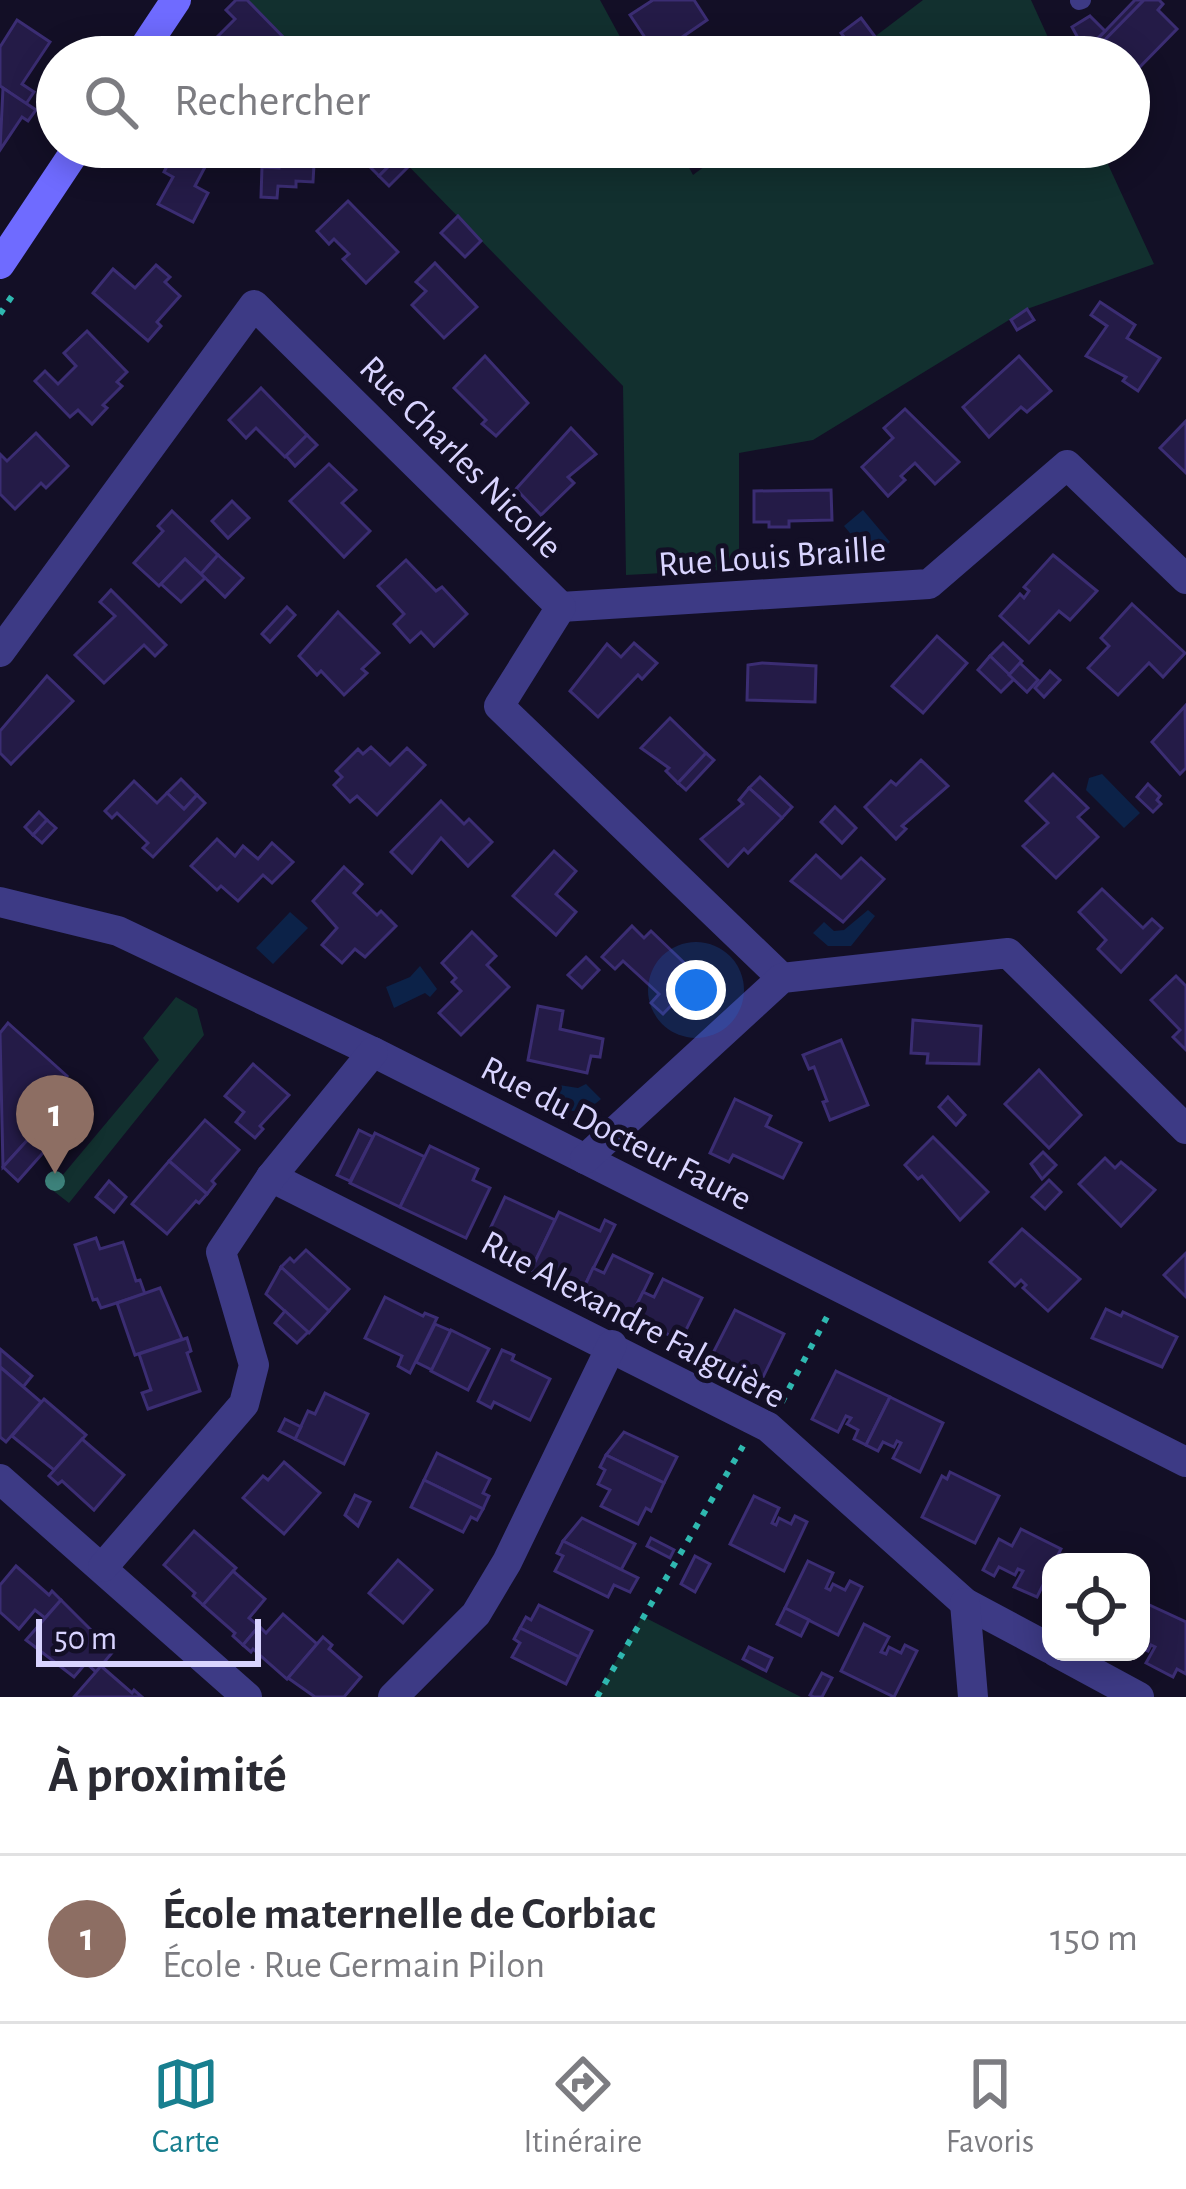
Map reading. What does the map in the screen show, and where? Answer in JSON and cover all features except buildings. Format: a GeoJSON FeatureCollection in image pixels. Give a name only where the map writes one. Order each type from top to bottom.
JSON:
{"type":"FeatureCollection","features":[{"type":"Feature","properties":{"kind":"street"},"geometry":{"type":"LineString","coordinates":[[152,36],[176,0]]}},
{"type":"Feature","properties":{"kind":"street"},"geometry":{"type":"LineString","coordinates":[[0,264],[64,168]]}},
{"type":"Feature","properties":{"kind":"street","name":"Rue Charles Nicolle"},"geometry":{"type":"LineString","coordinates":[[0,652],[254,305],[561,608],[500,706],[782,978]]}},
{"type":"Feature","properties":{"kind":"street","name":"Rue Louis Braille"},"geometry":{"type":"LineString","coordinates":[[561,608],[928,584],[1067,465],[1186,579]]}},
{"type":"Feature","properties":{"kind":"street","name":"Rue du Docteur Faure"},"geometry":{"type":"LineString","coordinates":[[0,902],[118,932],[373,1052],[1186,1462]]}},
{"type":"Feature","properties":{"kind":"street"},"geometry":{"type":"LineString","coordinates":[[584,1159],[782,978],[1008,953],[1186,1129]]}},
{"type":"Feature","properties":{"kind":"street"},"geometry":{"type":"LineString","coordinates":[[104,1567],[244,1405],[254,1365],[221,1252],[271,1178],[373,1052]]}},
{"type":"Feature","properties":{"kind":"street","name":"Rue Alexandre Falguière"},"geometry":{"type":"LineString","coordinates":[[271,1178],[768,1427],[965,1603],[1042,1645]]}},
{"type":"Feature","properties":{"kind":"street"},"geometry":{"type":"LineString","coordinates":[[393,1697],[476,1614],[507,1562],[612,1345]]}},
{"type":"Feature","properties":{"kind":"street"},"geometry":{"type":"LineString","coordinates":[[0,1479],[247,1697]]}},
{"type":"Feature","properties":{"kind":"street"},"geometry":{"type":"LineString","coordinates":[[965,1603],[973,1697]]}},
{"type":"Feature","properties":{"kind":"street","name":"Rue Alexandre Falguière"},"geometry":{"type":"LineString","coordinates":[[1072,1661],[1139,1697]]}},
{"type":"Feature","properties":{"kind":"path"},"geometry":{"type":"LineString","coordinates":[[597,1697],[747,1438],[768,1427],[842,1289]]}},
{"type":"Feature","properties":{"kind":"green space"},"geometry":{"type":"Polygon","coordinates":[[[247,0],[600,0],[620,36],[282,36],[247,0]]]}},
{"type":"Feature","properties":{"kind":"green space"},"geometry":{"type":"Polygon","coordinates":[[[923,0],[1031,0],[1047,36],[876,36],[923,0]]]}},
{"type":"Feature","properties":{"kind":"green space"},"geometry":{"type":"Polygon","coordinates":[[[410,168],[689,168],[693,175],[702,168],[1110,168],[1154,264],[1027,309],[813,440],[739,453],[739,569],[626,575],[623,386],[410,168]]]}},
{"type":"Feature","properties":{"kind":"green space"},"geometry":{"type":"Polygon","coordinates":[[[176,997],[197,1009],[204,1035],[69,1203],[51,1189],[159,1060],[143,1038],[176,997]]]}},
{"type":"Feature","properties":{"kind":"green space"},"geometry":{"type":"Polygon","coordinates":[[[642,1616],[801,1697],[595,1697],[642,1616]]]}},
{"type":"Feature","properties":{"kind":"water"},"geometry":{"type":"Polygon","coordinates":[[[863,510],[890,542],[871,558],[844,526],[863,510]]]}},
{"type":"Feature","properties":{"kind":"water"},"geometry":{"type":"Polygon","coordinates":[[[1102,774],[1140,813],[1124,828],[1086,790],[1089,778],[1102,774]]]}},
{"type":"Feature","properties":{"kind":"water"},"geometry":{"type":"Polygon","coordinates":[[[868,910],[875,916],[851,946],[828,946],[813,933],[824,922],[834,931],[844,930],[868,910]]]}},
{"type":"Feature","properties":{"kind":"water"},"geometry":{"type":"Polygon","coordinates":[[[290,912],[308,928],[273,964],[256,948],[290,912]]]}},
{"type":"Feature","properties":{"kind":"water"},"geometry":{"type":"Polygon","coordinates":[[[420,966],[437,989],[430,997],[425,993],[394,1008],[386,987],[410,977],[420,966]]]}},
{"type":"Feature","properties":{"kind":"water"},"geometry":{"type":"Polygon","coordinates":[[[586,1084],[601,1099],[588,1108],[570,1111],[550,1103],[559,1085],[578,1088],[586,1084]]]}},
{"type":"Feature","properties":{"kind":"place","name":"École maternelle de Corbiac"},"geometry":{"type":"Point","coordinates":[55,1174]}}]}
